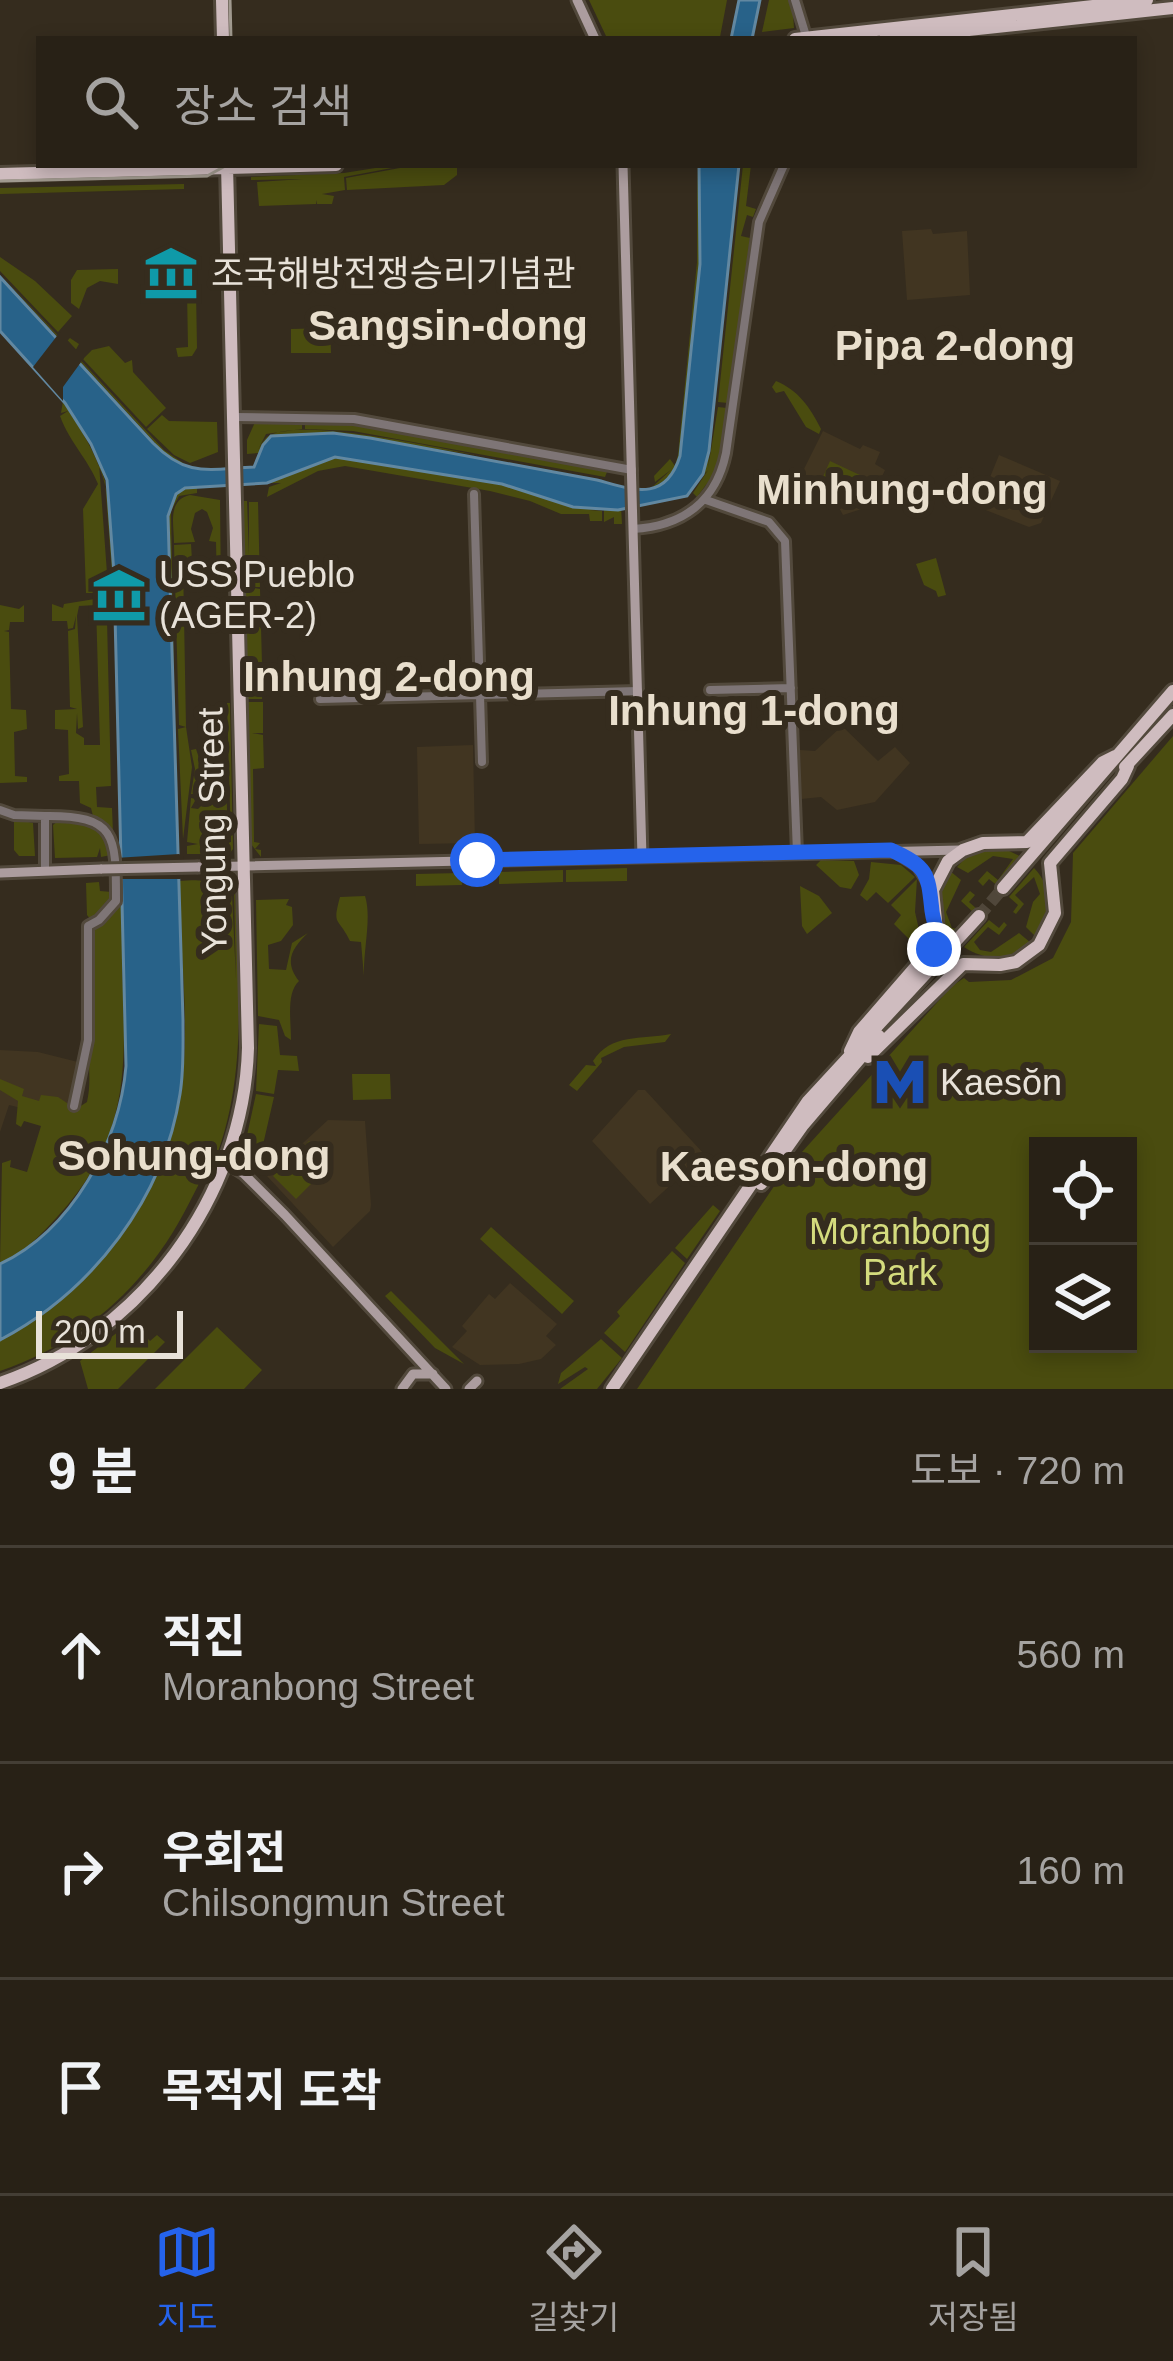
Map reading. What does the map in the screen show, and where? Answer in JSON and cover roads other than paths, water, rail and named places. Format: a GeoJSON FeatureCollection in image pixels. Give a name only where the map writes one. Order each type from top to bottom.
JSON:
{"type":"FeatureCollection","features":[{"type":"Feature","properties":{"kind":"main road"},"geometry":{"type":"LineString","coordinates":[[222,0],[223,36]]}},
{"type":"Feature","properties":{"kind":"main road"},"geometry":{"type":"LineString","coordinates":[[577,0],[594,36]]}},
{"type":"Feature","properties":{"kind":"main road"},"geometry":{"type":"LineString","coordinates":[[824,36],[1147,0]]}},
{"type":"Feature","properties":{"kind":"main road"},"geometry":{"type":"LineString","coordinates":[[913,36],[1173,8]]}},
{"type":"Feature","properties":{"kind":"main road"},"geometry":{"type":"LineString","coordinates":[[0,175],[199,168]]}},
{"type":"Feature","properties":{"kind":"main road","name":"Yongung Street"},"geometry":{"type":"LineString","coordinates":[[0,1383],[69,1353],[142,1296],[182,1242],[225,1162],[239,1118],[247,1071],[227,168]]}},
{"type":"Feature","properties":{"kind":"main road"},"geometry":{"type":"LineString","coordinates":[[623,168],[641,857]]}},
{"type":"Feature","properties":{"kind":"main road"},"geometry":{"type":"LineString","coordinates":[[0,872],[963,850],[983,843],[1020,844],[1032,838],[1115,755],[1173,691]]}},
{"type":"Feature","properties":{"kind":"main road"},"geometry":{"type":"LineString","coordinates":[[853,1060],[880,1048],[962,964],[1016,962],[1040,945],[1054,913],[1048,867],[1054,856],[1173,715]]}},
{"type":"Feature","properties":{"kind":"main road"},"geometry":{"type":"LineString","coordinates":[[1115,755],[1111,767],[1005,890],[1128,766]]}},
{"type":"Feature","properties":{"kind":"main road"},"geometry":{"type":"LineString","coordinates":[[853,1060],[859,1032],[938,941],[933,890],[918,866],[891,850]]}},
{"type":"Feature","properties":{"kind":"main road"},"geometry":{"type":"LineString","coordinates":[[933,890],[940,872],[963,850]]}},
{"type":"Feature","properties":{"kind":"main road"},"geometry":{"type":"LineString","coordinates":[[617,1389],[853,1060],[981,917]]}},
{"type":"Feature","properties":{"kind":"main road"},"geometry":{"type":"LineString","coordinates":[[225,1162],[258,1188],[446,1389]]}},
{"type":"Feature","properties":{"kind":"main road"},"geometry":{"type":"LineString","coordinates":[[402,1389],[413,1374],[434,1374]]}},
{"type":"Feature","properties":{"kind":"street"},"geometry":{"type":"LineString","coordinates":[[795,0],[805,36]]}},
{"type":"Feature","properties":{"kind":"street"},"geometry":{"type":"LineString","coordinates":[[633,529],[664,526],[706,500],[725,461],[759,222],[783,168]]}},
{"type":"Feature","properties":{"kind":"street"},"geometry":{"type":"LineString","coordinates":[[232,417],[354,419],[632,474]]}},
{"type":"Feature","properties":{"kind":"street"},"geometry":{"type":"LineString","coordinates":[[474,494],[482,762]]}},
{"type":"Feature","properties":{"kind":"street"},"geometry":{"type":"LineString","coordinates":[[706,500],[769,522],[785,541],[797,853]]}},
{"type":"Feature","properties":{"kind":"street"},"geometry":{"type":"LineString","coordinates":[[710,690],[791,688]]}},
{"type":"Feature","properties":{"kind":"street"},"geometry":{"type":"LineString","coordinates":[[320,699],[638,691]]}},
{"type":"Feature","properties":{"kind":"street"},"geometry":{"type":"LineString","coordinates":[[0,810],[14,815],[88,818],[110,836],[115,847],[116,901],[88,926],[88,1040],[74,1106]]}},
{"type":"Feature","properties":{"kind":"street"},"geometry":{"type":"LineString","coordinates":[[45,816],[45,872]]}},
{"type":"Feature","properties":{"kind":"water"},"geometry":{"type":"Polygon","coordinates":[[[739,0],[760,0],[753,36],[732,36],[739,0]]]}},
{"type":"Feature","properties":{"kind":"water"},"geometry":{"type":"Polygon","coordinates":[[[699,168],[739,168],[709,451],[703,474],[687,496],[618,510],[573,507],[502,484],[335,457],[267,483],[185,488],[176,494],[168,516],[183,1020],[180,1094],[158,1169],[119,1238],[65,1296],[0,1340],[0,1264],[49,1229],[88,1181],[114,1124],[126,1066],[114,574],[107,480],[65,403],[0,331],[0,277],[153,443],[188,467],[254,467],[271,436],[333,433],[646,489],[665,481],[680,456],[700,264],[699,168]]]}},
{"type":"Feature","properties":{"kind":"tunnel"},"geometry":{"type":"LineString","coordinates":[[979,916],[1003,888]]}},
{"type":"Feature","properties":{"kind":"tram line"},"geometry":{"type":"LineString","coordinates":[[230,0],[231,36]]}},
{"type":"Feature","properties":{"kind":"tram line"},"geometry":{"type":"LineString","coordinates":[[0,181],[207,176],[222,168]]}},
{"type":"Feature","properties":{"kind":"place","name":"조국해방전쟁승리기념관"},"geometry":{"type":"Point","coordinates":[171,273]}},
{"type":"Feature","properties":{"kind":"place","name":"USS Pueblo (AGER-2)"},"geometry":{"type":"Point","coordinates":[119,595]}},
{"type":"Feature","properties":{"kind":"place","name":"Kaesŏn"},"geometry":{"type":"Point","coordinates":[900,1082]}},
{"type":"Feature","properties":{"kind":"district","name":"Sangsin-dong"},"geometry":{"type":"Point","coordinates":[448,325]}},
{"type":"Feature","properties":{"kind":"district","name":"Pipa 2-dong"},"geometry":{"type":"Point","coordinates":[955,345]}},
{"type":"Feature","properties":{"kind":"district","name":"Minhung-dong"},"geometry":{"type":"Point","coordinates":[902,489]}},
{"type":"Feature","properties":{"kind":"district","name":"Inhung 2-dong"},"geometry":{"type":"Point","coordinates":[389,676]}},
{"type":"Feature","properties":{"kind":"district","name":"Inhung 1-dong"},"geometry":{"type":"Point","coordinates":[754,710]}},
{"type":"Feature","properties":{"kind":"district","name":"Sohung-dong"},"geometry":{"type":"Point","coordinates":[194,1155]}},
{"type":"Feature","properties":{"kind":"district","name":"Kaeson-dong"},"geometry":{"type":"Point","coordinates":[794,1166]}},
{"type":"Feature","properties":{"kind":"park label","name":"Moranbong Park"},"geometry":{"type":"Point","coordinates":[900,1252]}}]}
